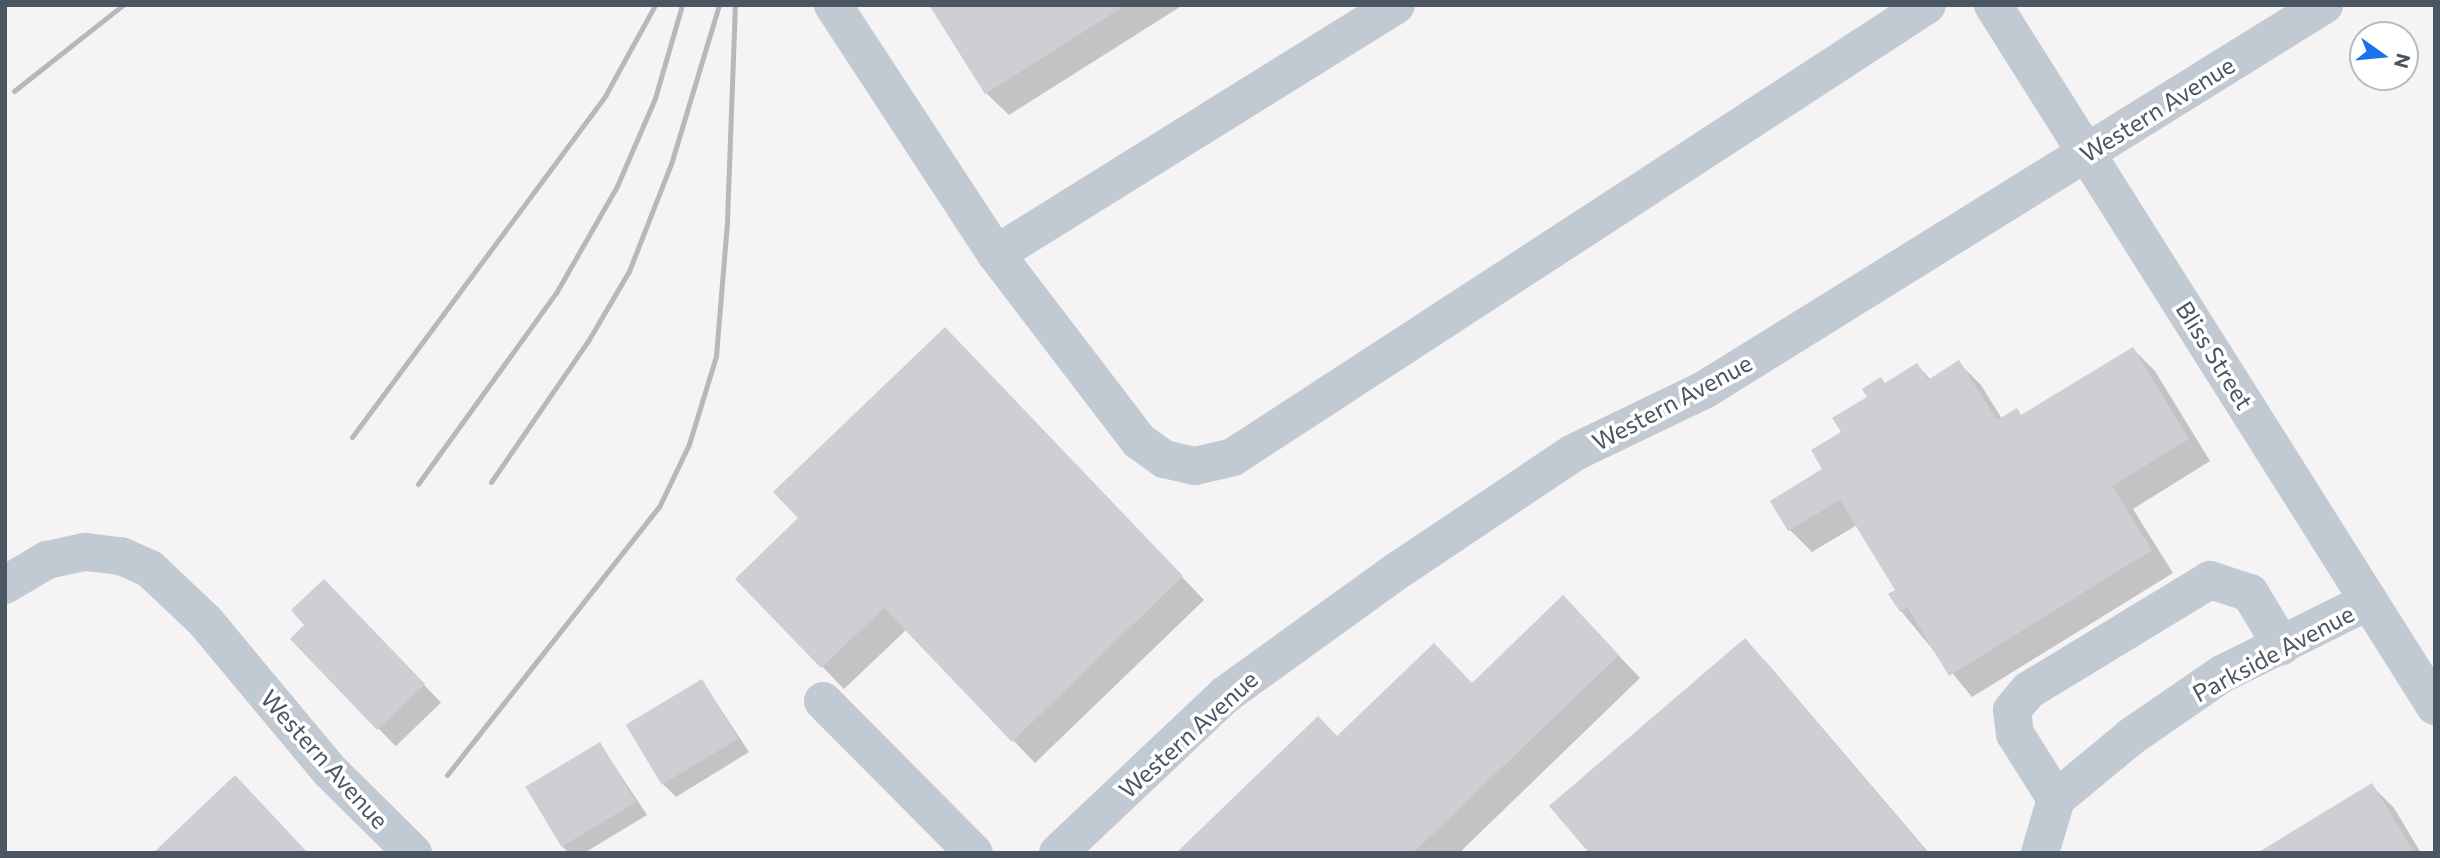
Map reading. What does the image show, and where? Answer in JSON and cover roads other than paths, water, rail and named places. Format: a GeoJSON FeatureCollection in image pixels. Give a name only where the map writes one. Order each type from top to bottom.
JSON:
{"type":"FeatureCollection","features":[{"type":"Feature","properties":{"kind":"street"},"geometry":{"type":"LineString","coordinates":[[833,5],[996,254],[1139,441],[1164,459],[1195,466],[1233,457],[1927,5]]}},
{"type":"Feature","properties":{"kind":"street"},"geometry":{"type":"LineString","coordinates":[[996,254],[1396,5]]}},
{"type":"Feature","properties":{"kind":"street","name":"Bliss Street"},"geometry":{"type":"LineString","coordinates":[[1993,5],[2435,706]]}},
{"type":"Feature","properties":{"kind":"street","name":"Western Avenue"},"geometry":{"type":"LineString","coordinates":[[1059,853],[1225,695],[1400,569],[1573,453],[1704,390],[2324,5]]}},
{"type":"Feature","properties":{"kind":"street","name":"Western Avenue"},"geometry":{"type":"LineString","coordinates":[[5,585],[28,568],[66,554],[121,556],[169,584],[240,663],[330,771],[412,853]]}},
{"type":"Feature","properties":{"kind":"street"},"geometry":{"type":"LineString","coordinates":[[2040,853],[2056,799],[2015,734],[2012,710],[2029,690],[2210,580],[2250,593],[2282,646]]}},
{"type":"Feature","properties":{"kind":"street","name":"Parkside Avenue"},"geometry":{"type":"LineString","coordinates":[[2056,799],[2132,736],[2222,674],[2369,601]]}},
{"type":"Feature","properties":{"kind":"street"},"geometry":{"type":"LineString","coordinates":[[823,701],[974,853]]}},
{"type":"Feature","properties":{"kind":"railway"},"geometry":{"type":"LineString","coordinates":[[14,91],[123,5]]}},
{"type":"Feature","properties":{"kind":"railway"},"geometry":{"type":"LineString","coordinates":[[352,437],[605,96],[655,5]]}},
{"type":"Feature","properties":{"kind":"railway"},"geometry":{"type":"LineString","coordinates":[[418,484],[556,293],[617,186],[655,98],[682,5]]}},
{"type":"Feature","properties":{"kind":"railway"},"geometry":{"type":"LineString","coordinates":[[491,482],[588,341],[629,271],[671,164],[719,5]]}},
{"type":"Feature","properties":{"kind":"railway"},"geometry":{"type":"LineString","coordinates":[[447,775],[659,507],[689,444],[716,356],[727,221],[735,5]]}}]}
